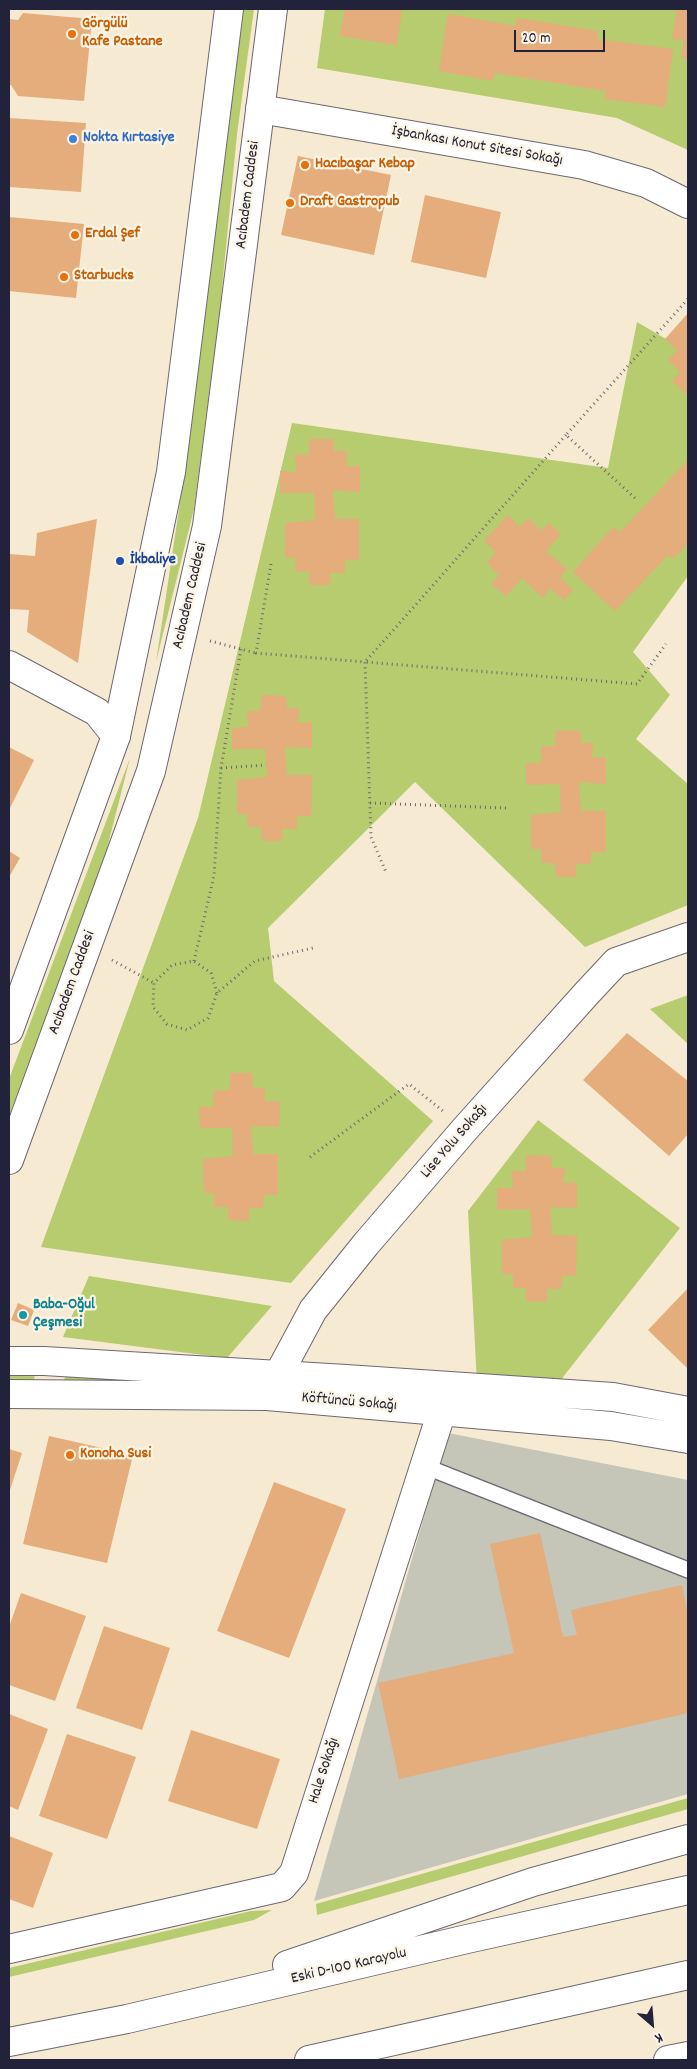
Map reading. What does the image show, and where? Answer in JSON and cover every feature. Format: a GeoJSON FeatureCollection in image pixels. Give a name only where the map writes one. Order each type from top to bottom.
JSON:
{"type":"FeatureCollection","features":[{"type":"Feature","properties":{"kind":"main road"},"geometry":{"type":"LineString","coordinates":[[9,1030],[116,736],[171,472],[229,9]]}},
{"type":"Feature","properties":{"kind":"main road","name":"Acıbadem Caddesi"},"geometry":{"type":"LineString","coordinates":[[9,1160],[151,770],[207,526],[273,9]]}},
{"type":"Feature","properties":{"kind":"main road","name":"İşbankası Konut Sitesi Sokağı"},"geometry":{"type":"LineString","coordinates":[[260,109],[584,166],[646,183],[688,204]]}},
{"type":"Feature","properties":{"kind":"main road"},"geometry":{"type":"LineString","coordinates":[[9,665],[97,712],[116,736]]}},
{"type":"Feature","properties":{"kind":"main road","name":"Lise Yolu Sokağı"},"geometry":{"type":"LineString","coordinates":[[273,1386],[313,1310],[366,1244],[465,1129],[616,962],[688,937]]}},
{"type":"Feature","properties":{"kind":"main road","name":"Köftüncü Sokağı"},"geometry":{"type":"LineString","coordinates":[[9,1346],[44,1361]]}},
{"type":"Feature","properties":{"kind":"main road","name":"Köftüncü Sokağı"},"geometry":{"type":"LineString","coordinates":[[9,1360],[44,1361],[273,1386],[443,1412],[611,1426],[688,1439]]}},
{"type":"Feature","properties":{"kind":"main road","name":"Köftüncü Sokağı"},"geometry":{"type":"LineString","coordinates":[[9,1394],[49,1395],[273,1386],[450,1387],[613,1397],[688,1410]]}},
{"type":"Feature","properties":{"kind":"main road","name":"Hale Sokağı"},"geometry":{"type":"LineString","coordinates":[[9,1949],[282,1886],[294,1873],[450,1387]]}},
{"type":"Feature","properties":{"kind":"main road"},"geometry":{"type":"LineString","coordinates":[[9,1399],[49,1395]]}},
{"type":"Feature","properties":{"kind":"main road"},"geometry":{"type":"LineString","coordinates":[[127,2019],[533,1882],[688,1839]]}},
{"type":"Feature","properties":{"kind":"main road"},"geometry":{"type":"LineString","coordinates":[[467,1939],[688,1873]]}},
{"type":"Feature","properties":{"kind":"main road","name":"Eski D-100 Karayolu"},"geometry":{"type":"LineString","coordinates":[[9,2042],[127,2019],[467,1939],[688,1890]]}},
{"type":"Feature","properties":{"kind":"main road"},"geometry":{"type":"LineString","coordinates":[[309,2060],[688,1975]]}},
{"type":"Feature","properties":{"kind":"main road"},"geometry":{"type":"LineString","coordinates":[[668,2060],[688,2056]]}},
{"type":"Feature","properties":{"kind":"lane"},"geometry":{"type":"LineString","coordinates":[[424,1466],[688,1570]]}},
{"type":"Feature","properties":{"kind":"path"},"geometry":{"type":"LineString","coordinates":[[386,872],[371,838],[365,662],[688,299]]}},
{"type":"Feature","properties":{"kind":"path"},"geometry":{"type":"LineString","coordinates":[[566,435],[634,498]]}},
{"type":"Feature","properties":{"kind":"path"},"geometry":{"type":"LineString","coordinates":[[256,652],[271,564]]}},
{"type":"Feature","properties":{"kind":"path"},"geometry":{"type":"LineString","coordinates":[[182,633],[256,652],[637,684],[666,644]]}},
{"type":"Feature","properties":{"kind":"path"},"geometry":{"type":"LineString","coordinates":[[194,960],[214,876],[220,768],[241,649]]}},
{"type":"Feature","properties":{"kind":"path"},"geometry":{"type":"LineString","coordinates":[[220,768],[266,765]]}},
{"type":"Feature","properties":{"kind":"path"},"geometry":{"type":"LineString","coordinates":[[370,803],[506,808]]}},
{"type":"Feature","properties":{"kind":"path"},"geometry":{"type":"LineString","coordinates":[[86,946],[154,983]]}},
{"type":"Feature","properties":{"kind":"path"},"geometry":{"type":"LineString","coordinates":[[194,960],[172,965],[154,983],[153,1007],[167,1024],[187,1030],[208,1018],[217,993],[255,961],[313,948]]}},
{"type":"Feature","properties":{"kind":"path"},"geometry":{"type":"LineString","coordinates":[[194,960],[211,973],[217,993]]}},
{"type":"Feature","properties":{"kind":"path"},"geometry":{"type":"LineString","coordinates":[[310,1157],[409,1084],[450,1117]]}},
{"type":"Feature","properties":{"kind":"shaded area"},"geometry":{"type":"Polygon","coordinates":[[[448,1433],[688,1480],[688,1794],[314,1901],[448,1433]]]}},
{"type":"Feature","properties":{"kind":"green space"},"geometry":{"type":"Polygon","coordinates":[[[242,9],[254,9],[237,134],[220,309],[194,509],[156,662],[191,430],[191,415],[242,9]]]}},
{"type":"Feature","properties":{"kind":"green space"},"geometry":{"type":"Polygon","coordinates":[[[325,9],[688,9],[688,150],[617,118],[317,68],[325,9]]]}},
{"type":"Feature","properties":{"kind":"green space"},"geometry":{"type":"Polygon","coordinates":[[[637,322],[688,352],[688,576],[633,652],[670,695],[636,739],[688,784],[688,905],[585,947],[415,782],[268,928],[274,981],[433,1121],[291,1283],[41,1247],[198,818],[292,423],[608,468],[637,322]]]}},
{"type":"Feature","properties":{"kind":"green space"},"geometry":{"type":"Polygon","coordinates":[[[130,758],[101,872],[9,1117],[9,1079],[130,758]]]}},
{"type":"Feature","properties":{"kind":"green space"},"geometry":{"type":"Polygon","coordinates":[[[688,995],[688,1044],[650,1009],[688,995]]]}},
{"type":"Feature","properties":{"kind":"green space"},"geometry":{"type":"Polygon","coordinates":[[[538,1120],[680,1228],[556,1386],[477,1384],[468,1211],[538,1120]]]}},
{"type":"Feature","properties":{"kind":"green space"},"geometry":{"type":"Polygon","coordinates":[[[89,1276],[272,1306],[227,1358],[63,1337],[89,1276]]]}},
{"type":"Feature","properties":{"kind":"green space"},"geometry":{"type":"Polygon","coordinates":[[[9,1373],[35,1374],[34,1380],[9,1380],[9,1373]]]}},
{"type":"Feature","properties":{"kind":"green space"},"geometry":{"type":"Polygon","coordinates":[[[65,1376],[144,1379],[144,1387],[64,1383],[65,1376]]]}},
{"type":"Feature","properties":{"kind":"green space"},"geometry":{"type":"Polygon","coordinates":[[[688,1798],[688,1809],[317,1915],[316,1904],[688,1798]]]}},
{"type":"Feature","properties":{"kind":"green space"},"geometry":{"type":"Polygon","coordinates":[[[272,1910],[254,1920],[9,1977],[9,1968],[251,1911],[272,1910]]]}},
{"type":"Feature","properties":{"kind":"building"},"geometry":{"type":"Polygon","coordinates":[[[345,9],[402,9],[397,45],[340,36],[345,9]]]}},
{"type":"Feature","properties":{"kind":"building"},"geometry":{"type":"Polygon","coordinates":[[[670,9],[688,9],[688,59],[681,58],[684,40],[672,39],[677,11],[670,9]]]}},
{"type":"Feature","properties":{"kind":"building"},"geometry":{"type":"Polygon","coordinates":[[[23,13],[92,19],[84,101],[18,96],[11,85],[9,85],[9,19],[18,20],[23,13]]]}},
{"type":"Feature","properties":{"kind":"building"},"geometry":{"type":"Polygon","coordinates":[[[448,14],[515,26],[517,18],[598,31],[597,39],[673,49],[665,107],[605,99],[605,91],[495,73],[493,81],[439,71],[448,14]]]}},
{"type":"Feature","properties":{"kind":"building"},"geometry":{"type":"Polygon","coordinates":[[[9,118],[86,123],[81,192],[9,187],[9,118]]]}},
{"type":"Feature","properties":{"kind":"building"},"geometry":{"type":"Polygon","coordinates":[[[298,156],[391,175],[374,255],[281,235],[298,156]]]}},
{"type":"Feature","properties":{"kind":"building"},"geometry":{"type":"Polygon","coordinates":[[[425,195],[501,212],[486,278],[411,262],[425,195]]]}},
{"type":"Feature","properties":{"kind":"building"},"geometry":{"type":"Polygon","coordinates":[[[9,217],[84,224],[76,298],[9,291],[9,217]]]}},
{"type":"Feature","properties":{"kind":"building"},"geometry":{"type":"Polygon","coordinates":[[[688,313],[688,392],[686,394],[672,381],[680,372],[668,360],[677,350],[665,339],[688,313]]]}},
{"type":"Feature","properties":{"kind":"building"},"geometry":{"type":"Polygon","coordinates":[[[309,439],[334,439],[334,451],[347,451],[346,466],[360,466],[360,492],[333,490],[335,519],[359,519],[359,560],[345,560],[345,573],[330,573],[330,585],[309,585],[309,571],[296,572],[295,557],[285,558],[285,523],[315,520],[314,493],[280,493],[280,471],[296,472],[295,454],[309,455],[309,439]]]}},
{"type":"Feature","properties":{"kind":"building"},"geometry":{"type":"Polygon","coordinates":[[[688,460],[688,543],[673,559],[668,555],[615,611],[573,572],[613,527],[620,532],[688,460]]]}},
{"type":"Feature","properties":{"kind":"building"},"geometry":{"type":"Polygon","coordinates":[[[508,515],[519,527],[529,518],[541,531],[549,523],[561,534],[546,551],[567,569],[560,577],[573,590],[564,600],[550,588],[543,598],[522,578],[506,596],[491,584],[499,575],[487,563],[496,552],[484,541],[508,515]]]}},
{"type":"Feature","properties":{"kind":"building"},"geometry":{"type":"Polygon","coordinates":[[[97,519],[78,663],[27,632],[29,610],[9,609],[9,554],[35,556],[37,533],[97,519]]]}},
{"type":"Feature","properties":{"kind":"building"},"geometry":{"type":"Polygon","coordinates":[[[262,695],[286,696],[287,708],[299,708],[298,723],[312,722],[312,748],[285,747],[287,775],[312,775],[311,816],[297,816],[297,829],[282,829],[282,841],[262,841],[261,827],[248,827],[247,814],[237,814],[237,780],[267,777],[265,749],[232,749],[232,728],[248,727],[247,711],[260,711],[262,695]]]}},
{"type":"Feature","properties":{"kind":"building"},"geometry":{"type":"Polygon","coordinates":[[[556,730],[580,731],[581,743],[593,743],[592,758],[606,757],[606,784],[579,782],[581,811],[606,811],[606,852],[591,852],[591,864],[576,864],[576,877],[556,877],[555,863],[542,863],[541,849],[531,849],[531,815],[561,812],[560,784],[526,785],[526,763],[542,763],[541,746],[555,746],[556,730]]]}},
{"type":"Feature","properties":{"kind":"building"},"geometry":{"type":"Polygon","coordinates":[[[9,747],[34,760],[9,810],[9,747]]]}},
{"type":"Feature","properties":{"kind":"building"},"geometry":{"type":"Polygon","coordinates":[[[9,851],[20,858],[9,877],[9,851]]]}},
{"type":"Feature","properties":{"kind":"building"},"geometry":{"type":"Polygon","coordinates":[[[627,1033],[688,1081],[688,1134],[669,1156],[583,1080],[627,1033]]]}},
{"type":"Feature","properties":{"kind":"building"},"geometry":{"type":"Polygon","coordinates":[[[230,1073],[252,1073],[253,1088],[265,1088],[265,1102],[280,1101],[279,1127],[251,1126],[253,1154],[278,1154],[278,1195],[264,1195],[263,1208],[249,1208],[249,1221],[228,1220],[228,1207],[214,1207],[214,1193],[204,1193],[203,1159],[233,1156],[232,1128],[200,1128],[199,1107],[214,1107],[213,1091],[230,1090],[230,1073]]]}},
{"type":"Feature","properties":{"kind":"building"},"geometry":{"type":"Polygon","coordinates":[[[526,1155],[551,1156],[552,1168],[565,1168],[563,1183],[577,1182],[577,1208],[550,1207],[552,1235],[577,1236],[576,1276],[562,1276],[562,1289],[547,1289],[547,1302],[526,1301],[526,1288],[513,1288],[513,1274],[502,1274],[502,1240],[532,1237],[530,1209],[497,1210],[497,1188],[513,1188],[512,1171],[526,1171],[526,1155]]]}},
{"type":"Feature","properties":{"kind":"building"},"geometry":{"type":"Polygon","coordinates":[[[688,1288],[688,1369],[648,1330],[688,1288]]]}},
{"type":"Feature","properties":{"kind":"building","name":"Baba-Oğul Çeşmesi"},"geometry":{"type":"Polygon","coordinates":[[[18,1303],[34,1310],[28,1326],[11,1320],[18,1303]]]}},
{"type":"Feature","properties":{"kind":"building"},"geometry":{"type":"Polygon","coordinates":[[[49,1436],[133,1455],[107,1563],[23,1544],[49,1436]]]}},
{"type":"Feature","properties":{"kind":"building"},"geometry":{"type":"Polygon","coordinates":[[[9,1449],[22,1453],[9,1493],[9,1449]]]}},
{"type":"Feature","properties":{"kind":"building"},"geometry":{"type":"Polygon","coordinates":[[[274,1482],[346,1509],[289,1658],[217,1631],[274,1482]]]}},
{"type":"Feature","properties":{"kind":"building"},"geometry":{"type":"Polygon","coordinates":[[[540,1533],[563,1637],[577,1635],[571,1610],[682,1585],[688,1615],[688,1713],[399,1779],[378,1683],[514,1653],[490,1544],[540,1533]]]}},
{"type":"Feature","properties":{"kind":"building"},"geometry":{"type":"Polygon","coordinates":[[[21,1593],[86,1616],[55,1701],[9,1685],[9,1627],[21,1593]]]}},
{"type":"Feature","properties":{"kind":"building"},"geometry":{"type":"Polygon","coordinates":[[[104,1626],[170,1648],[142,1730],[76,1708],[104,1626]]]}},
{"type":"Feature","properties":{"kind":"building"},"geometry":{"type":"Polygon","coordinates":[[[9,1714],[48,1729],[18,1810],[9,1806],[9,1714]]]}},
{"type":"Feature","properties":{"kind":"building"},"geometry":{"type":"Polygon","coordinates":[[[191,1730],[280,1759],[257,1829],[168,1801],[191,1730]]]}},
{"type":"Feature","properties":{"kind":"building"},"geometry":{"type":"Polygon","coordinates":[[[67,1734],[136,1757],[107,1839],[39,1816],[67,1734]]]}},
{"type":"Feature","properties":{"kind":"building"},"geometry":{"type":"Polygon","coordinates":[[[9,1836],[53,1853],[33,1908],[9,1899],[9,1836]]]}},
{"type":"Feature","properties":{"kind":"place","name":"Görgülü Kafe Pastane"},"geometry":{"type":"Point","coordinates":[72,34]}},
{"type":"Feature","properties":{"kind":"place","name":"Nokta Kırtasiye"},"geometry":{"type":"Point","coordinates":[73,139]}},
{"type":"Feature","properties":{"kind":"place","name":"Hacıbaşar Kebap"},"geometry":{"type":"Point","coordinates":[305,165]}},
{"type":"Feature","properties":{"kind":"place","name":"Draft Gastropub"},"geometry":{"type":"Point","coordinates":[290,203]}},
{"type":"Feature","properties":{"kind":"place","name":"Erdal Şef"},"geometry":{"type":"Point","coordinates":[75,235]}},
{"type":"Feature","properties":{"kind":"place","name":"Starbucks"},"geometry":{"type":"Point","coordinates":[64,277]}},
{"type":"Feature","properties":{"kind":"place","name":"İkbaliye"},"geometry":{"type":"Point","coordinates":[120,561]}},
{"type":"Feature","properties":{"kind":"place","name":"Baba-Oğul Çeşmesi"},"geometry":{"type":"Point","coordinates":[23,1315]}},
{"type":"Feature","properties":{"kind":"place","name":"Konoha Susi"},"geometry":{"type":"Point","coordinates":[70,1455]}}]}
